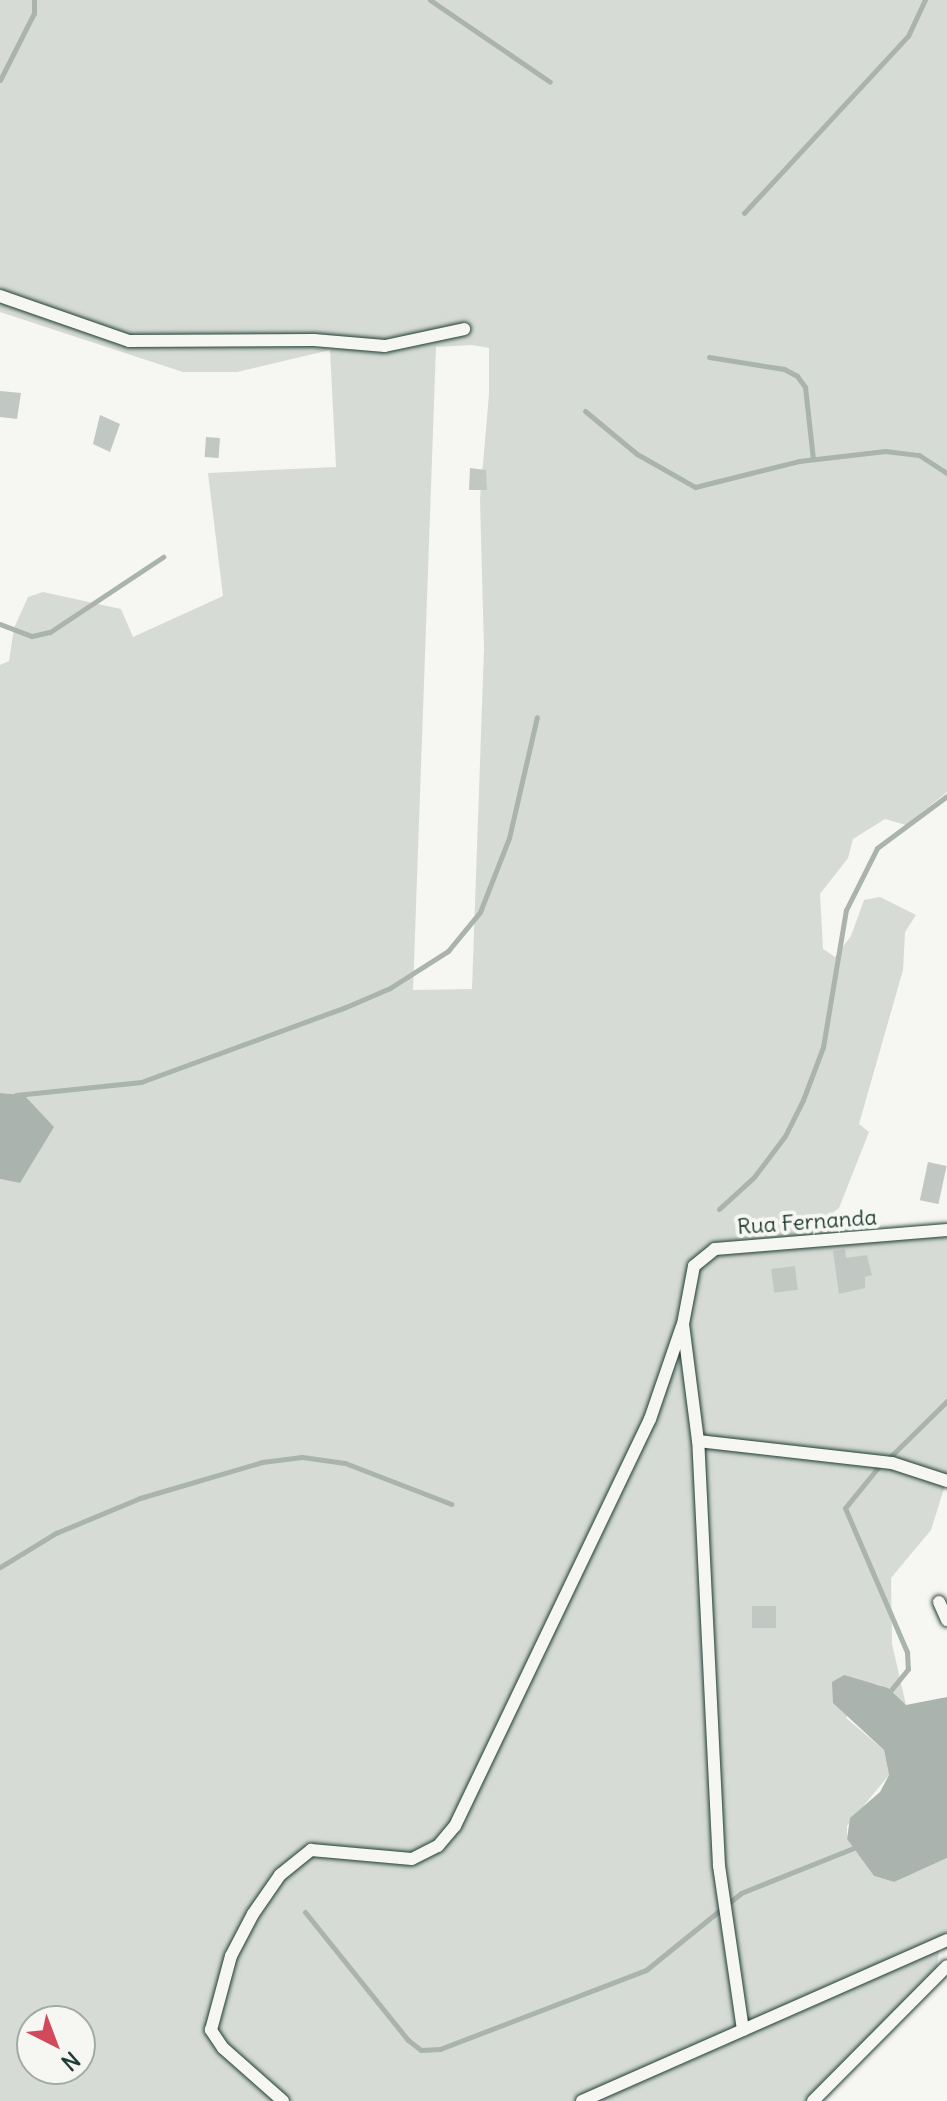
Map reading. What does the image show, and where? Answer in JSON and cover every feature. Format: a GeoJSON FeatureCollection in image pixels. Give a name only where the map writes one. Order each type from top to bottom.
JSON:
{"type":"FeatureCollection","features":[{"type":"Feature","properties":{"kind":"street"},"geometry":{"type":"LineString","coordinates":[[0,296],[129,341],[314,340],[385,346],[464,329]]}},
{"type":"Feature","properties":{"kind":"street","name":"Rua Fernanda"},"geometry":{"type":"LineString","coordinates":[[683,1324],[696,1260],[715,1249],[947,1230]]}},
{"type":"Feature","properties":{"kind":"street"},"geometry":{"type":"LineString","coordinates":[[683,1324],[698,1441],[719,1866],[743,2030]]}},
{"type":"Feature","properties":{"kind":"street"},"geometry":{"type":"LineString","coordinates":[[283,2101],[223,2048],[211,2030],[223,1979],[253,1914],[280,1875],[311,1850],[412,1859],[438,1846],[455,1826],[650,1419],[683,1324]]}},
{"type":"Feature","properties":{"kind":"street"},"geometry":{"type":"LineString","coordinates":[[698,1441],[892,1463],[947,1481]]}},
{"type":"Feature","properties":{"kind":"street"},"geometry":{"type":"LineString","coordinates":[[939,1602],[947,1620]]}},
{"type":"Feature","properties":{"kind":"street"},"geometry":{"type":"LineString","coordinates":[[582,2101],[947,1940]]}},
{"type":"Feature","properties":{"kind":"street"},"geometry":{"type":"LineString","coordinates":[[813,2101],[947,1966]]}},
{"type":"Feature","properties":{"kind":"shaded area"},"geometry":{"type":"Polygon","coordinates":[[[0,0],[947,0],[947,792],[906,825],[885,819],[853,839],[848,858],[820,894],[823,949],[835,957],[851,936],[864,900],[880,897],[916,915],[905,932],[903,970],[859,1124],[869,1132],[839,1208],[813,1228],[850,1235],[918,1232],[947,1237],[947,1479],[931,1530],[891,1578],[892,1644],[906,1705],[880,1685],[868,1683],[846,1718],[884,1750],[889,1775],[847,1826],[847,1839],[874,1876],[893,1882],[947,1858],[947,1949],[939,1949],[937,1967],[927,1986],[818,2101],[0,2101],[0,1179],[20,1183],[24,1095],[0,1093],[0,665],[9,661],[14,628],[28,597],[43,592],[121,609],[133,637],[223,596],[208,473],[336,467],[330,350],[237,372],[183,372],[0,312],[0,0]],[[472,345],[436,347],[413,990],[472,989],[484,649],[480,499],[489,394],[489,348],[472,345]]]}},
{"type":"Feature","properties":{"kind":"shaded area"},"geometry":{"type":"Polygon","coordinates":[[[0,1093],[24,1095],[54,1127],[20,1183],[0,1179],[0,1093]]]}},
{"type":"Feature","properties":{"kind":"shaded area"},"geometry":{"type":"Polygon","coordinates":[[[844,1675],[888,1688],[906,1705],[947,1697],[947,1858],[894,1882],[874,1876],[847,1839],[850,1818],[880,1792],[889,1775],[884,1750],[833,1703],[832,1682],[844,1675]]]}},
{"type":"Feature","properties":{"kind":"building"},"geometry":{"type":"Polygon","coordinates":[[[0,391],[21,393],[17,419],[0,417],[0,391]]]}},
{"type":"Feature","properties":{"kind":"building"},"geometry":{"type":"Polygon","coordinates":[[[100,415],[120,424],[110,452],[93,444],[100,415]]]}},
{"type":"Feature","properties":{"kind":"building"},"geometry":{"type":"Polygon","coordinates":[[[206,437],[220,438],[219,458],[205,457],[206,437]]]}},
{"type":"Feature","properties":{"kind":"building"},"geometry":{"type":"Polygon","coordinates":[[[470,468],[486,470],[487,490],[469,490],[470,468]]]}},
{"type":"Feature","properties":{"kind":"building"},"geometry":{"type":"Polygon","coordinates":[[[928,1162],[947,1166],[938,1204],[920,1200],[928,1162]]]}},
{"type":"Feature","properties":{"kind":"building"},"geometry":{"type":"Polygon","coordinates":[[[845,1249],[846,1258],[867,1255],[872,1275],[865,1277],[865,1288],[839,1294],[833,1251],[845,1249]]]}},
{"type":"Feature","properties":{"kind":"building"},"geometry":{"type":"Polygon","coordinates":[[[795,1266],[798,1290],[774,1293],[771,1269],[795,1266]]]}},
{"type":"Feature","properties":{"kind":"building"},"geometry":{"type":"Polygon","coordinates":[[[752,1606],[776,1606],[776,1628],[752,1628],[752,1606]]]}},
{"type":"Feature","properties":{"kind":"waterway"},"geometry":{"type":"LineString","coordinates":[[0,80],[34,13],[34,0]]}},
{"type":"Feature","properties":{"kind":"waterway"},"geometry":{"type":"LineString","coordinates":[[430,0],[550,82]]}},
{"type":"Feature","properties":{"kind":"waterway"},"geometry":{"type":"LineString","coordinates":[[744,213],[908,36],[925,0]]}},
{"type":"Feature","properties":{"kind":"waterway"},"geometry":{"type":"LineString","coordinates":[[709,357],[784,369],[797,376],[805,387],[813,459]]}},
{"type":"Feature","properties":{"kind":"waterway"},"geometry":{"type":"LineString","coordinates":[[585,411],[637,454],[695,487],[799,461],[885,451],[919,455],[947,473]]}},
{"type":"Feature","properties":{"kind":"waterway"},"geometry":{"type":"LineString","coordinates":[[0,624],[32,636],[50,632],[163,557]]}},
{"type":"Feature","properties":{"kind":"waterway"},"geometry":{"type":"LineString","coordinates":[[16,1095],[141,1082],[346,1007],[390,988],[448,951],[480,912],[509,838],[537,717]]}},
{"type":"Feature","properties":{"kind":"waterway"},"geometry":{"type":"LineString","coordinates":[[719,1209],[754,1177],[785,1136],[803,1100],[823,1047],[846,910],[877,848],[947,796]]}},
{"type":"Feature","properties":{"kind":"waterway"},"geometry":{"type":"LineString","coordinates":[[888,1459],[947,1401]]}},
{"type":"Feature","properties":{"kind":"waterway"},"geometry":{"type":"LineString","coordinates":[[0,1567],[56,1533],[140,1498],[262,1462],[302,1457],[345,1463],[451,1504]]}},
{"type":"Feature","properties":{"kind":"waterway"},"geometry":{"type":"LineString","coordinates":[[880,1465],[845,1508],[907,1652],[908,1669],[888,1694]]}},
{"type":"Feature","properties":{"kind":"waterway"},"geometry":{"type":"LineString","coordinates":[[305,1912],[408,2040],[421,2050],[440,2049],[646,1970],[741,1893],[856,1847]]}}]}
